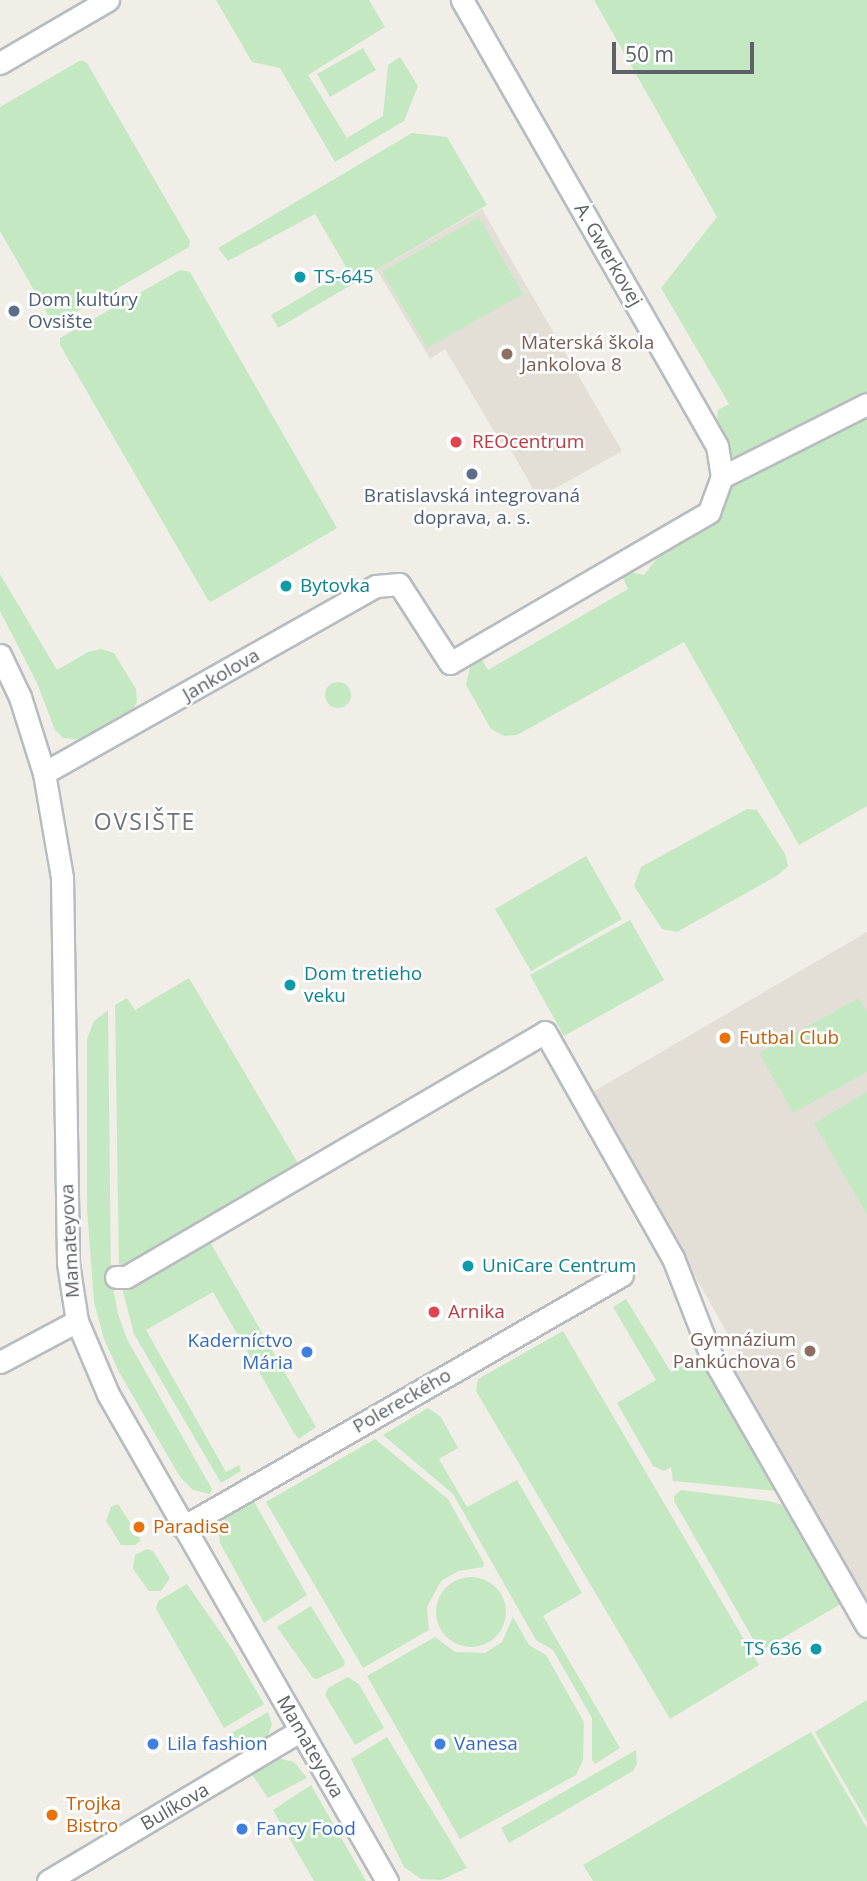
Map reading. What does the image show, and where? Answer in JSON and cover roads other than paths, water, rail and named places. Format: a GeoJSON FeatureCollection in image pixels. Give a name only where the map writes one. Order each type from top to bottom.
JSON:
{"type":"FeatureCollection","features":[{"type":"Feature","properties":{"kind":"street"},"geometry":{"type":"LineString","coordinates":[[0,62],[108,0]]}},
{"type":"Feature","properties":{"kind":"street","name":"A. Gwerkovej"},"geometry":{"type":"LineString","coordinates":[[462,0],[717,446],[722,477]]}},
{"type":"Feature","properties":{"kind":"street"},"geometry":{"type":"LineString","coordinates":[[722,477],[867,404]]}},
{"type":"Feature","properties":{"kind":"street","name":"Jankolova"},"geometry":{"type":"LineString","coordinates":[[44,773],[376,586],[399,584],[450,663],[709,512],[722,477]]}},
{"type":"Feature","properties":{"kind":"street","name":"Mamateyova"},"geometry":{"type":"LineString","coordinates":[[0,655],[20,697],[44,773],[62,877],[68,1263],[77,1321],[98,1374],[387,1881]]}},
{"type":"Feature","properties":{"kind":"street"},"geometry":{"type":"LineString","coordinates":[[116,1278],[126,1277],[545,1032],[673,1258],[710,1353],[867,1626]]}},
{"type":"Feature","properties":{"kind":"street","name":"Polereckého"},"geometry":{"type":"LineString","coordinates":[[183,1527],[622,1275]]}},
{"type":"Feature","properties":{"kind":"street"},"geometry":{"type":"LineString","coordinates":[[0,1362],[77,1321]]}},
{"type":"Feature","properties":{"kind":"street","name":"Bulíkova"},"geometry":{"type":"LineString","coordinates":[[48,1881],[300,1731]]}},
{"type":"Feature","properties":{"kind":"place","name":"TS-645"},"geometry":{"type":"Point","coordinates":[300,277]}},
{"type":"Feature","properties":{"kind":"place","name":"Dom kultúry Ovsište"},"geometry":{"type":"Point","coordinates":[14,311]}},
{"type":"Feature","properties":{"kind":"place","name":"Materská škola Jankolova 8"},"geometry":{"type":"Point","coordinates":[507,354]}},
{"type":"Feature","properties":{"kind":"place","name":"REOcentrum"},"geometry":{"type":"Point","coordinates":[456,442]}},
{"type":"Feature","properties":{"kind":"place","name":"Bratislavská integrovaná doprava, a. s."},"geometry":{"type":"Point","coordinates":[472,474]}},
{"type":"Feature","properties":{"kind":"place","name":"Bytovka"},"geometry":{"type":"Point","coordinates":[286,586]}},
{"type":"Feature","properties":{"kind":"place","name":"Dom tretieho veku"},"geometry":{"type":"Point","coordinates":[290,985]}},
{"type":"Feature","properties":{"kind":"place","name":"Futbal Club"},"geometry":{"type":"Point","coordinates":[725,1038]}},
{"type":"Feature","properties":{"kind":"place","name":"UniCare Centrum"},"geometry":{"type":"Point","coordinates":[468,1266]}},
{"type":"Feature","properties":{"kind":"place","name":"Arnika"},"geometry":{"type":"Point","coordinates":[434,1312]}},
{"type":"Feature","properties":{"kind":"place","name":"Gymnázium Pankúchova 6"},"geometry":{"type":"Point","coordinates":[810,1351]}},
{"type":"Feature","properties":{"kind":"place","name":"Kaderníctvo Mária"},"geometry":{"type":"Point","coordinates":[307,1352]}},
{"type":"Feature","properties":{"kind":"place","name":"Paradise"},"geometry":{"type":"Point","coordinates":[139,1527]}},
{"type":"Feature","properties":{"kind":"place","name":"TS 636"},"geometry":{"type":"Point","coordinates":[816,1649]}},
{"type":"Feature","properties":{"kind":"place","name":"Lila fashion"},"geometry":{"type":"Point","coordinates":[153,1744]}},
{"type":"Feature","properties":{"kind":"place","name":"Vanesa"},"geometry":{"type":"Point","coordinates":[440,1744]}},
{"type":"Feature","properties":{"kind":"place","name":"Trojka Bistro"},"geometry":{"type":"Point","coordinates":[52,1815]}},
{"type":"Feature","properties":{"kind":"place","name":"Fancy Food"},"geometry":{"type":"Point","coordinates":[242,1829]}},
{"type":"Feature","properties":{"kind":"district","name":"OVSIŠTE"},"geometry":{"type":"Point","coordinates":[145,821]}}]}
